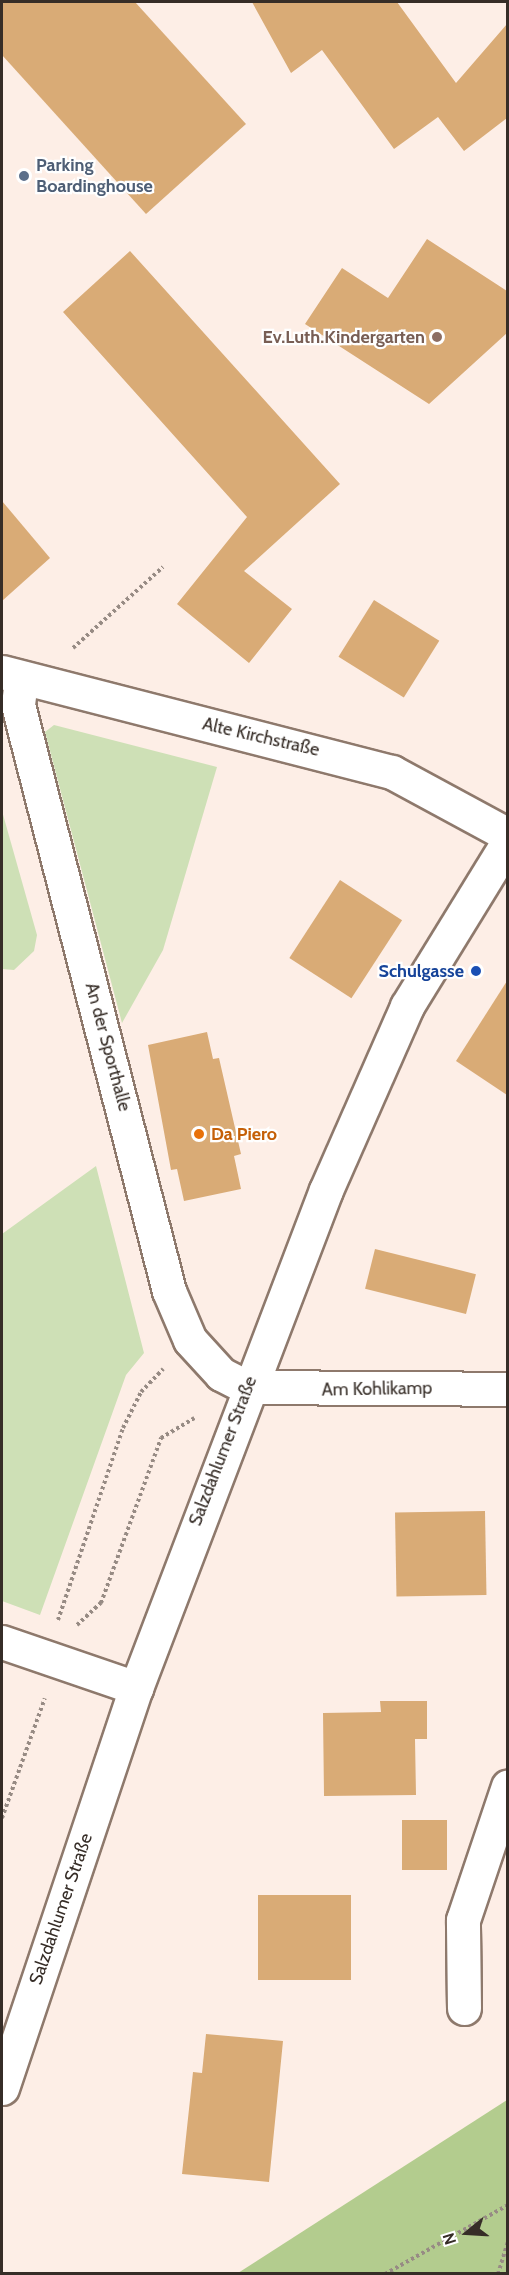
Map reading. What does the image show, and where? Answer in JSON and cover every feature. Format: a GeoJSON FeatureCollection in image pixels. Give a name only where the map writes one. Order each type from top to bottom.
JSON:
{"type":"FeatureCollection","features":[{"type":"Feature","properties":{"kind":"main road","name":"Alte Kirchstraße"},"geometry":{"type":"LineString","coordinates":[[11,676],[53,689],[382,769],[507,836]]}},
{"type":"Feature","properties":{"kind":"main road","name":"An der Sporthalle"},"geometry":{"type":"LineString","coordinates":[[11,676],[170,1291],[190,1340],[221,1374],[246,1387]]}},
{"type":"Feature","properties":{"kind":"main road","name":"Salzdahlumer Straße"},"geometry":{"type":"LineString","coordinates":[[2,2088],[136,1688],[246,1387],[407,1006],[507,842]]}},
{"type":"Feature","properties":{"kind":"main road","name":"Am Kohlikamp"},"geometry":{"type":"LineString","coordinates":[[246,1387],[507,1389]]}},
{"type":"Feature","properties":{"kind":"main road"},"geometry":{"type":"LineString","coordinates":[[2,1642],[136,1688]]}},
{"type":"Feature","properties":{"kind":"main road"},"geometry":{"type":"LineString","coordinates":[[464,2008],[463,1920],[507,1786]]}},
{"type":"Feature","properties":{"kind":"path"},"geometry":{"type":"LineString","coordinates":[[53,689],[69,651],[163,567]]}},
{"type":"Feature","properties":{"kind":"path"},"geometry":{"type":"LineString","coordinates":[[58,1662],[58,1618],[123,1428],[141,1392],[190,1340]]}},
{"type":"Feature","properties":{"kind":"path"},"geometry":{"type":"LineString","coordinates":[[2,1818],[58,1662],[72,1630],[101,1603],[161,1437],[246,1387]]}},
{"type":"Feature","properties":{"kind":"path"},"geometry":{"type":"LineString","coordinates":[[385,2274],[507,2205]]}},
{"type":"Feature","properties":{"kind":"path"},"geometry":{"type":"LineString","coordinates":[[498,2274],[507,2241]]}},
{"type":"Feature","properties":{"kind":"green space"},"geometry":{"type":"Polygon","coordinates":[[[54,725],[217,767],[163,950],[122,1023],[45,732],[54,725]]]}},
{"type":"Feature","properties":{"kind":"green space"},"geometry":{"type":"Polygon","coordinates":[[[2,811],[37,935],[34,951],[14,970],[2,969],[2,811]]]}},
{"type":"Feature","properties":{"kind":"green space"},"geometry":{"type":"Polygon","coordinates":[[[96,1166],[144,1353],[126,1375],[40,1615],[2,1601],[2,1234],[96,1166]]]}},
{"type":"Feature","properties":{"kind":"green space"},"geometry":{"type":"Polygon","coordinates":[[[507,2100],[507,2273],[238,2273],[507,2100]]]}},
{"type":"Feature","properties":{"kind":"building"},"geometry":{"type":"Polygon","coordinates":[[[2,2],[135,2],[246,124],[146,214],[2,55],[2,2]]]}},
{"type":"Feature","properties":{"kind":"building"},"geometry":{"type":"Polygon","coordinates":[[[252,2],[397,2],[456,83],[507,24],[507,118],[464,151],[438,117],[394,149],[322,50],[291,73],[252,2]]]}},
{"type":"Feature","properties":{"kind":"building"},"geometry":{"type":"Polygon","coordinates":[[[427,239],[507,291],[507,333],[429,404],[305,324],[342,268],[388,298],[427,239]]]}},
{"type":"Feature","properties":{"kind":"building"},"geometry":{"type":"Polygon","coordinates":[[[130,251],[340,484],[244,571],[292,609],[249,663],[177,604],[247,517],[63,312],[130,251]]]}},
{"type":"Feature","properties":{"kind":"building"},"geometry":{"type":"Polygon","coordinates":[[[2,501],[50,558],[2,601],[2,501]]]}},
{"type":"Feature","properties":{"kind":"building"},"geometry":{"type":"Polygon","coordinates":[[[374,600],[439,641],[404,698],[338,657],[374,600]]]}},
{"type":"Feature","properties":{"kind":"building"},"geometry":{"type":"Polygon","coordinates":[[[340,880],[402,920],[351,998],[289,958],[340,880]]]}},
{"type":"Feature","properties":{"kind":"building"},"geometry":{"type":"Polygon","coordinates":[[[507,981],[507,1095],[456,1061],[507,981]]]}},
{"type":"Feature","properties":{"kind":"building"},"geometry":{"type":"Polygon","coordinates":[[[207,1032],[213,1059],[219,1058],[241,1154],[234,1156],[241,1189],[184,1201],[177,1169],[171,1170],[148,1045],[207,1032]]]}},
{"type":"Feature","properties":{"kind":"building"},"geometry":{"type":"Polygon","coordinates":[[[375,1249],[476,1274],[466,1314],[365,1289],[375,1249]]]}},
{"type":"Feature","properties":{"kind":"building"},"geometry":{"type":"Polygon","coordinates":[[[485,1511],[486,1595],[396,1597],[395,1513],[485,1511]]]}},
{"type":"Feature","properties":{"kind":"building"},"geometry":{"type":"Polygon","coordinates":[[[380,1701],[427,1701],[427,1739],[415,1739],[416,1795],[324,1796],[323,1713],[381,1712],[380,1701]]]}},
{"type":"Feature","properties":{"kind":"building"},"geometry":{"type":"Polygon","coordinates":[[[402,1820],[447,1820],[447,1870],[402,1870],[402,1820]]]}},
{"type":"Feature","properties":{"kind":"building"},"geometry":{"type":"Polygon","coordinates":[[[258,1895],[351,1895],[351,1980],[258,1980],[258,1895]]]}},
{"type":"Feature","properties":{"kind":"building"},"geometry":{"type":"Polygon","coordinates":[[[206,2034],[283,2041],[269,2182],[182,2174],[193,2072],[202,2073],[206,2034]]]}},
{"type":"Feature","properties":{"kind":"place","name":"Parking Boardinghouse"},"geometry":{"type":"Point","coordinates":[24,176]}},
{"type":"Feature","properties":{"kind":"place","name":"Ev.Luth.Kindergarten"},"geometry":{"type":"Point","coordinates":[437,337]}},
{"type":"Feature","properties":{"kind":"place","name":"Schulgasse"},"geometry":{"type":"Point","coordinates":[476,971]}},
{"type":"Feature","properties":{"kind":"place","name":"Da Piero"},"geometry":{"type":"Point","coordinates":[199,1134]}}]}
